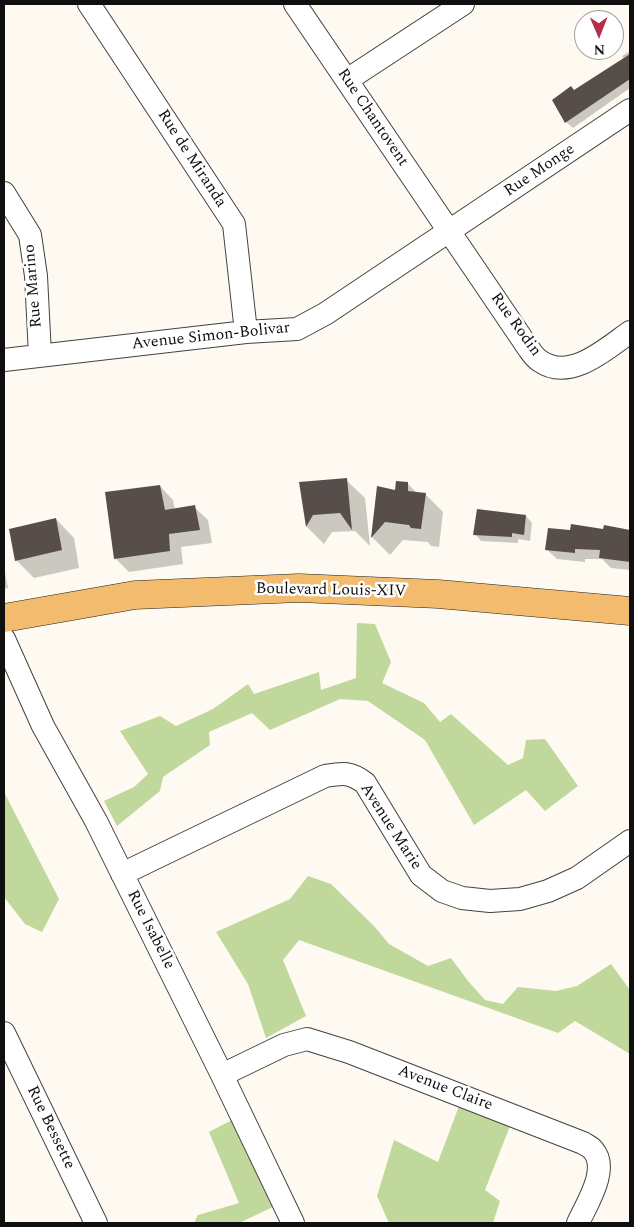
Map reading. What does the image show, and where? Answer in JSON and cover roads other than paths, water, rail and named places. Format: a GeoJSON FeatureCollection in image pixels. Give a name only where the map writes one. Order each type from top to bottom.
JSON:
{"type":"FeatureCollection","features":[{"type":"Feature","properties":{"kind":"main road","name":"Boulevard Louis-XIV"},"geometry":{"type":"LineString","coordinates":[[4,618],[135,595],[299,588],[438,594],[630,611]]}},
{"type":"Feature","properties":{"kind":"street","name":"Rue de Miranda"},"geometry":{"type":"LineString","coordinates":[[89,4],[234,224],[246,332]]}},
{"type":"Feature","properties":{"kind":"street","name":"Rue Chantovent"},"geometry":{"type":"LineString","coordinates":[[295,4],[450,231]]}},
{"type":"Feature","properties":{"kind":"street"},"geometry":{"type":"LineString","coordinates":[[347,80],[464,4]]}},
{"type":"Feature","properties":{"kind":"street","name":"Rue Monge"},"geometry":{"type":"LineString","coordinates":[[450,231],[630,110]]}},
{"type":"Feature","properties":{"kind":"street","name":"Rue Marino"},"geometry":{"type":"LineString","coordinates":[[4,193],[30,235],[36,276],[40,355]]}},
{"type":"Feature","properties":{"kind":"street","name":"Avenue Simon-Bolivar"},"geometry":{"type":"LineString","coordinates":[[4,360],[246,332],[297,329],[325,314],[450,231]]}},
{"type":"Feature","properties":{"kind":"street","name":"Rue Rodin"},"geometry":{"type":"LineString","coordinates":[[450,231],[538,360],[552,367],[586,362],[630,332]]}},
{"type":"Feature","properties":{"kind":"street","name":"Rue Isabelle"},"geometry":{"type":"LineString","coordinates":[[4,639],[43,726],[96,821],[293,1223]]}},
{"type":"Feature","properties":{"kind":"street","name":"Avenue Marie"},"geometry":{"type":"LineString","coordinates":[[122,874],[325,776],[342,773],[354,775],[365,783],[421,876],[442,891],[462,898],[490,901],[520,899],[548,891],[577,878],[629,844]]}},
{"type":"Feature","properties":{"kind":"street","name":"Rue Bessette"},"geometry":{"type":"LineString","coordinates":[[4,1033],[96,1223]]}},
{"type":"Feature","properties":{"kind":"street","name":"Avenue Claire"},"geometry":{"type":"LineString","coordinates":[[222,1075],[284,1044],[307,1039],[349,1052],[583,1143],[593,1150],[599,1161],[599,1174],[578,1223]]}}]}
